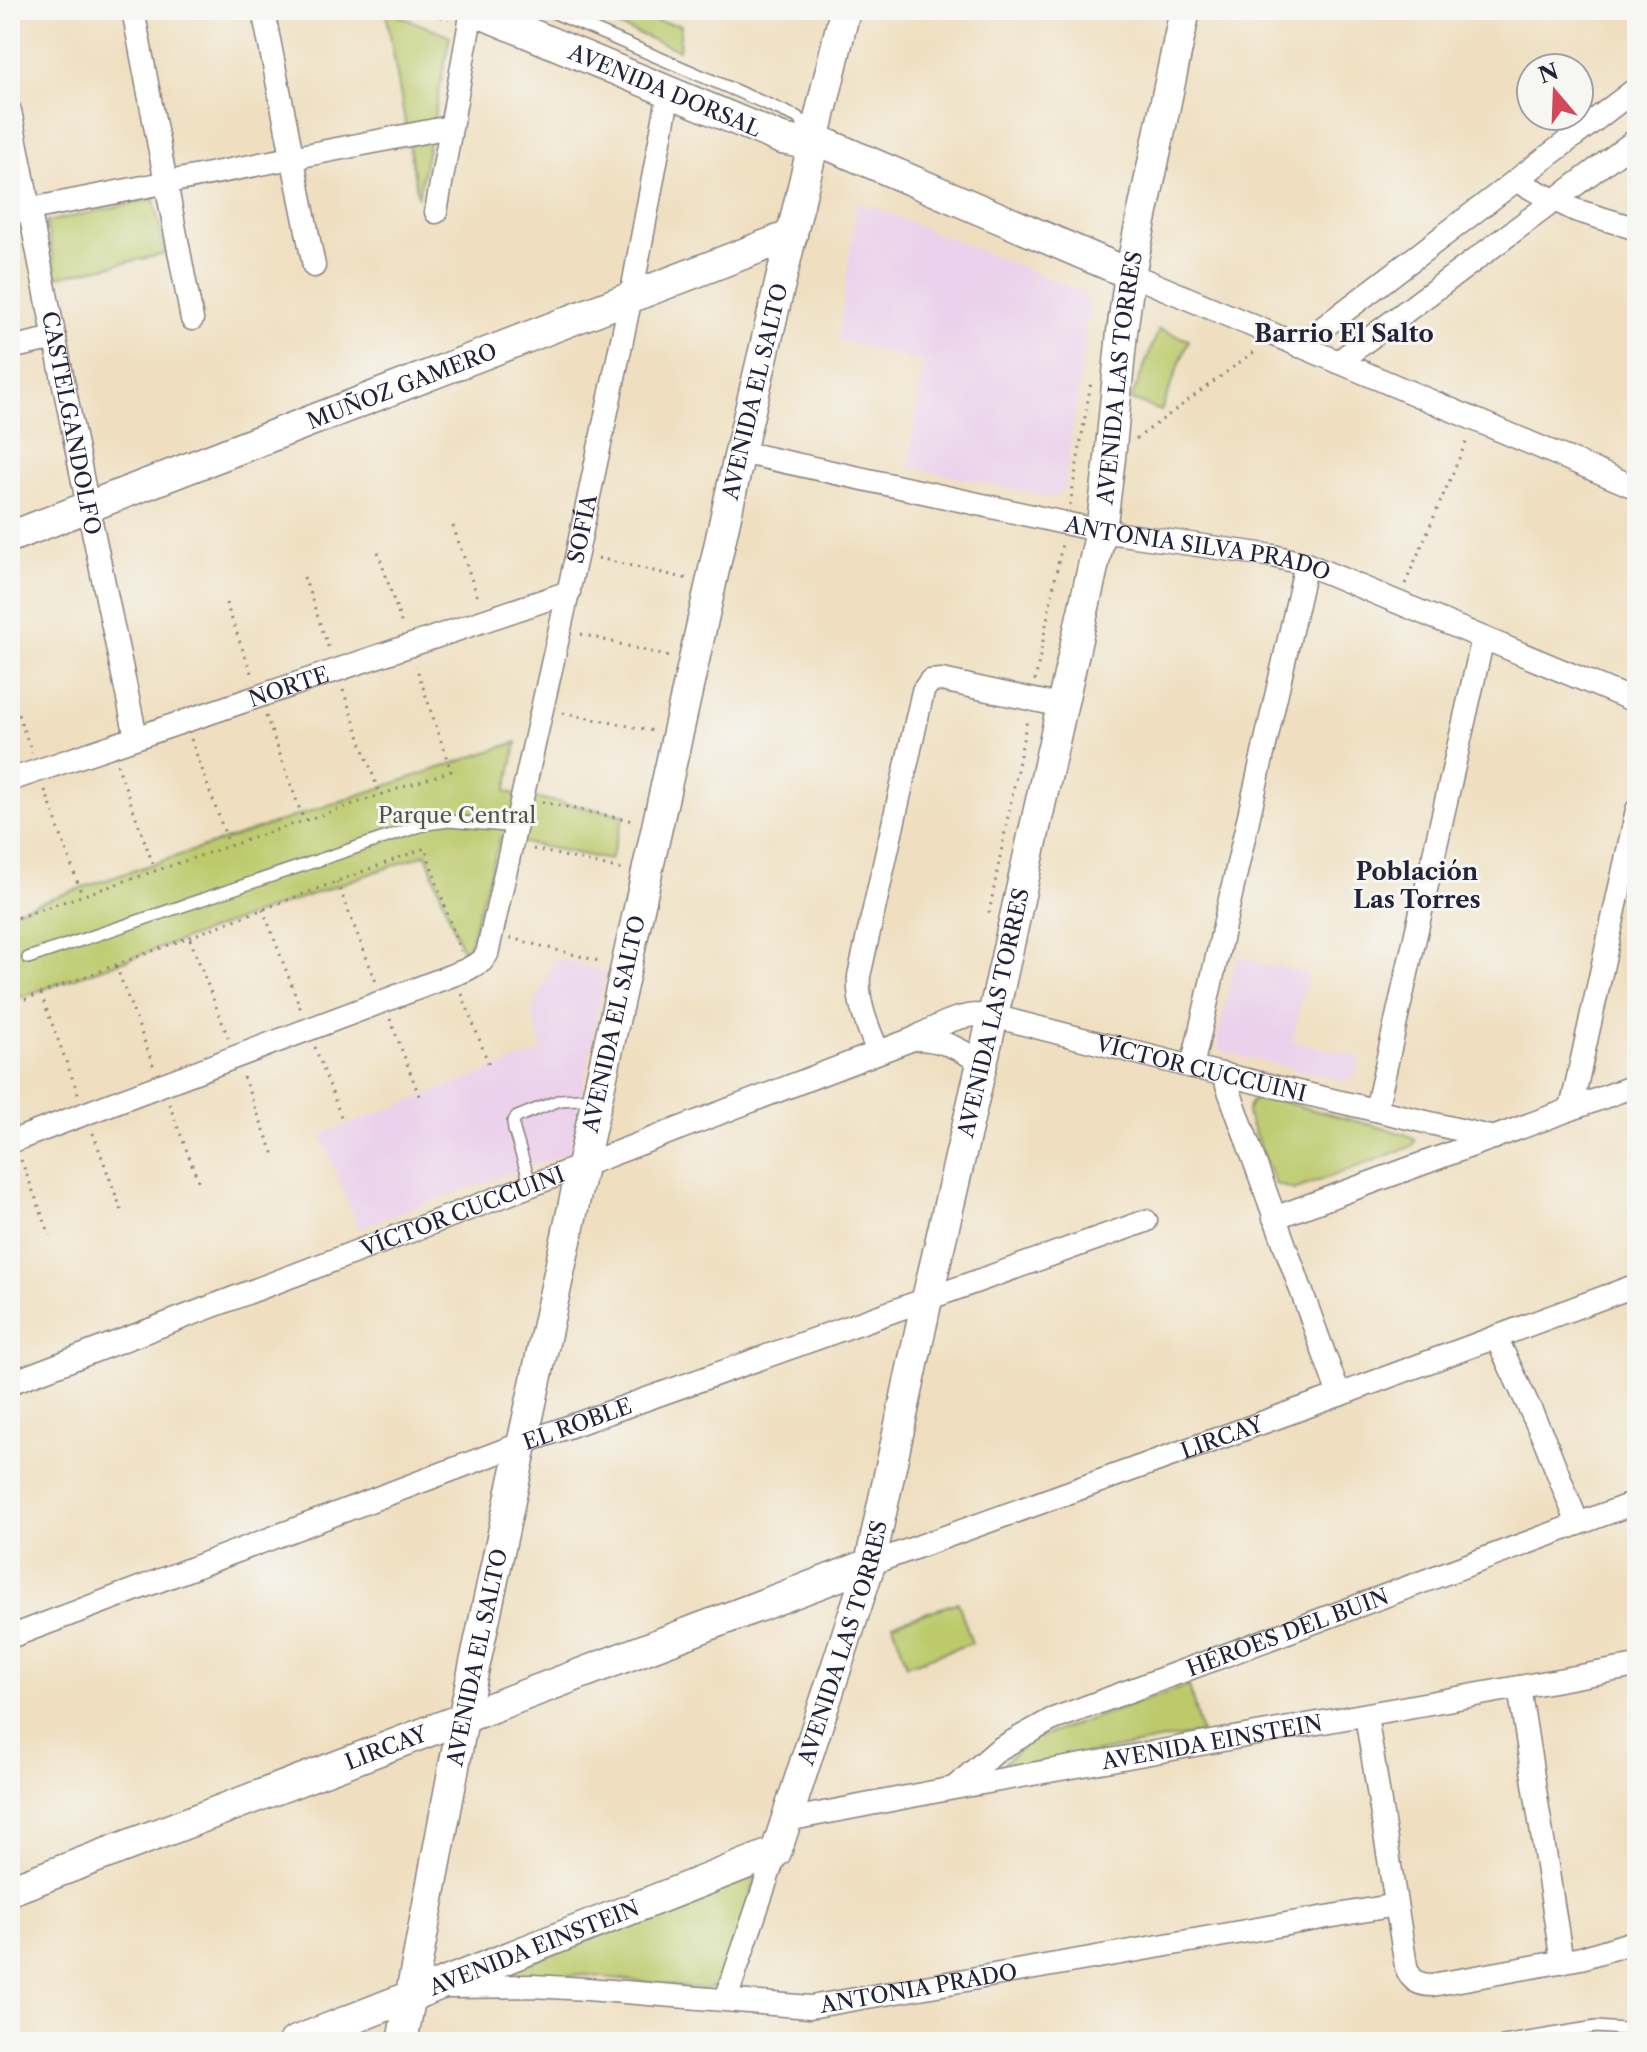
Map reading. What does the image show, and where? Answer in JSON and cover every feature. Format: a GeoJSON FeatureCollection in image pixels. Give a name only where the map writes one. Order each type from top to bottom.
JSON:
{"type":"FeatureCollection","features":[{"type":"Feature","properties":{"kind":"street"},"geometry":{"type":"LineString","coordinates":[[133,10],[192,319]]}},
{"type":"Feature","properties":{"kind":"street"},"geometry":{"type":"LineString","coordinates":[[263,10],[314,266]]}},
{"type":"Feature","properties":{"kind":"street"},"geometry":{"type":"LineString","coordinates":[[436,212],[473,10]]}},
{"type":"Feature","properties":{"kind":"street","name":"AVENIDA DORSAL"},"geometry":{"type":"LineString","coordinates":[[473,10],[782,139],[798,142],[815,139],[1130,274]]}},
{"type":"Feature","properties":{"kind":"street","name":"AVENIDA EL SALTO"},"geometry":{"type":"LineString","coordinates":[[402,2042],[423,1992],[463,1719],[582,1166],[740,452],[845,10]]}},
{"type":"Feature","properties":{"kind":"street","name":"AVENIDA LAS TORRES"},"geometry":{"type":"LineString","coordinates":[[726,1999],[870,1564],[1101,531],[1130,274],[1185,10]]}},
{"type":"Feature","properties":{"kind":"street"},"geometry":{"type":"LineString","coordinates":[[1299,346],[1637,88]]}},
{"type":"Feature","properties":{"kind":"street","name":"SOFÍA"},"geometry":{"type":"LineString","coordinates":[[468,969],[490,947],[493,934],[631,297],[669,92]]}},
{"type":"Feature","properties":{"kind":"street","name":"CASTELGANDOLFO"},"geometry":{"type":"LineString","coordinates":[[10,111],[20,212],[55,338],[136,737]]}},
{"type":"Feature","properties":{"kind":"street"},"geometry":{"type":"LineString","coordinates":[[20,212],[450,127]]}},
{"type":"Feature","properties":{"kind":"street"},"geometry":{"type":"LineString","coordinates":[[1338,362],[1637,139]]}},
{"type":"Feature","properties":{"kind":"street"},"geometry":{"type":"LineString","coordinates":[[1516,181],[1593,217],[1637,229]]}},
{"type":"Feature","properties":{"kind":"street","name":"MUÑOZ GAMERO"},"geometry":{"type":"LineString","coordinates":[[10,537],[792,235]]}},
{"type":"Feature","properties":{"kind":"street"},"geometry":{"type":"LineString","coordinates":[[1130,274],[1637,488]]}},
{"type":"Feature","properties":{"kind":"street"},"geometry":{"type":"LineString","coordinates":[[10,348],[55,338]]}},
{"type":"Feature","properties":{"kind":"street","name":"ANTONIA SILVA PRADO"},"geometry":{"type":"LineString","coordinates":[[740,452],[1101,531],[1273,556],[1306,564],[1637,702]]}},
{"type":"Feature","properties":{"kind":"street"},"geometry":{"type":"LineString","coordinates":[[1192,1067],[1306,564]]}},
{"type":"Feature","properties":{"kind":"street","name":"NORTE"},"geometry":{"type":"LineString","coordinates":[[10,780],[569,592]]}},
{"type":"Feature","properties":{"kind":"street"},"geometry":{"type":"LineString","coordinates":[[1376,1110],[1483,638]]}},
{"type":"Feature","properties":{"kind":"street"},"geometry":{"type":"LineString","coordinates":[[878,1052],[862,1010],[858,993],[859,976],[923,691],[930,681],[942,680],[1062,706]]}},
{"type":"Feature","properties":{"kind":"street"},"geometry":{"type":"LineString","coordinates":[[1571,1109],[1637,810]]}},
{"type":"Feature","properties":{"kind":"street"},"geometry":{"type":"LineString","coordinates":[[12,1142],[468,969]]}},
{"type":"Feature","properties":{"kind":"street","name":"VÍCTOR CUCCUINI"},"geometry":{"type":"LineString","coordinates":[[10,1383],[913,1039],[956,1018],[980,1014],[1494,1138]]}},
{"type":"Feature","properties":{"kind":"street"},"geometry":{"type":"LineString","coordinates":[[913,1039],[947,1043],[982,1063]]}},
{"type":"Feature","properties":{"kind":"street"},"geometry":{"type":"LineString","coordinates":[[1223,1074],[1339,1395]]}},
{"type":"Feature","properties":{"kind":"street"},"geometry":{"type":"LineString","coordinates":[[1274,1218],[1637,1085]]}},
{"type":"Feature","properties":{"kind":"street","name":"EL ROBLE"},"geometry":{"type":"LineString","coordinates":[[10,1637],[523,1443],[1146,1221]]}},
{"type":"Feature","properties":{"kind":"street","name":"LIRCAY"},"geometry":{"type":"LineString","coordinates":[[10,1890],[870,1564],[1637,1285]]}},
{"type":"Feature","properties":{"kind":"street"},"geometry":{"type":"LineString","coordinates":[[1496,1337],[1545,1441],[1578,1524]]}},
{"type":"Feature","properties":{"kind":"street","name":"HÉROES DEL BUIN"},"geometry":{"type":"LineString","coordinates":[[954,1788],[999,1749],[1051,1720],[1637,1502]]}},
{"type":"Feature","properties":{"kind":"street"},"geometry":{"type":"LineString","coordinates":[[808,1588],[822,1593],[853,1615]]}},
{"type":"Feature","properties":{"kind":"street","name":"AVENIDA EINSTEIN"},"geometry":{"type":"LineString","coordinates":[[787,1820],[1637,1666]]}},
{"type":"Feature","properties":{"kind":"street"},"geometry":{"type":"LineString","coordinates":[[1519,1687],[1562,1962]]}},
{"type":"Feature","properties":{"kind":"street"},"geometry":{"type":"LineString","coordinates":[[1366,1715],[1408,1972],[1414,1981],[1432,1985],[1562,1962],[1637,1941]]}},
{"type":"Feature","properties":{"kind":"street","name":"AVENIDA EINSTEIN"},"geometry":{"type":"LineString","coordinates":[[294,2042],[776,1852]]}},
{"type":"Feature","properties":{"kind":"street","name":"ANTONIA PRADO"},"geometry":{"type":"LineString","coordinates":[[423,1992],[532,1986],[810,2007],[1396,1905]]}},
{"type":"Feature","properties":{"kind":"lane"},"geometry":{"type":"LineString","coordinates":[[548,10],[797,117],[811,130],[815,139]]}},
{"type":"Feature","properties":{"kind":"lane"},"geometry":{"type":"LineString","coordinates":[[28,958],[426,824],[449,821],[515,835]]}},
{"type":"Feature","properties":{"kind":"lane"},"geometry":{"type":"LineString","coordinates":[[531,1186],[513,1122],[517,1117],[560,1100],[597,1098]]}},
{"type":"Feature","properties":{"kind":"lane"},"geometry":{"type":"LineString","coordinates":[[1503,2042],[1596,2027],[1624,2029],[1637,2035]]}},
{"type":"Feature","properties":{"kind":"path"},"geometry":{"type":"LineString","coordinates":[[1110,458],[1275,336]]}},
{"type":"Feature","properties":{"kind":"path"},"geometry":{"type":"LineString","coordinates":[[1398,602],[1475,420]]}},
{"type":"Feature","properties":{"kind":"path"},"geometry":{"type":"LineString","coordinates":[[453,526],[485,620]]}},
{"type":"Feature","properties":{"kind":"path"},"geometry":{"type":"LineString","coordinates":[[577,553],[711,584]]}},
{"type":"Feature","properties":{"kind":"path"},"geometry":{"type":"LineString","coordinates":[[560,629],[693,663]]}},
{"type":"Feature","properties":{"kind":"path"},"geometry":{"type":"LineString","coordinates":[[10,692],[82,895]]}},
{"type":"Feature","properties":{"kind":"path"},"geometry":{"type":"LineString","coordinates":[[543,709],[677,736]]}},
{"type":"Feature","properties":{"kind":"path"},"geometry":{"type":"LineString","coordinates":[[184,720],[229,846]]}},
{"type":"Feature","properties":{"kind":"path"},"geometry":{"type":"LineString","coordinates":[[111,745],[155,871]]}},
{"type":"Feature","properties":{"kind":"path"},"geometry":{"type":"LineString","coordinates":[[10,920],[451,771]]}},
{"type":"Feature","properties":{"kind":"path"},"geometry":{"type":"LineString","coordinates":[[523,799],[658,826]]}},
{"type":"Feature","properties":{"kind":"path"},"geometry":{"type":"LineString","coordinates":[[515,835],[647,875]]}},
{"type":"Feature","properties":{"kind":"path"},"geometry":{"type":"LineString","coordinates":[[10,1005],[425,848],[468,969],[489,1065]]}},
{"type":"Feature","properties":{"kind":"path"},"geometry":{"type":"LineString","coordinates":[[493,934],[626,968]]}},
{"type":"Feature","properties":{"kind":"path"},"geometry":{"type":"LineString","coordinates":[[12,1142],[50,1235]]}},
{"type":"Feature","properties":{"kind":"shaded area"},"geometry":{"type":"Polygon","coordinates":[[[857,201],[1083,292],[1089,309],[1065,488],[1054,498],[909,467],[923,362],[838,340],[857,201]]]}},
{"type":"Feature","properties":{"kind":"shaded area"},"geometry":{"type":"Polygon","coordinates":[[[1237,957],[1308,974],[1292,1041],[1361,1057],[1356,1075],[1344,1081],[1220,1051],[1217,1040],[1237,957]]]}},
{"type":"Feature","properties":{"kind":"shaded area"},"geometry":{"type":"Polygon","coordinates":[[[555,958],[606,972],[570,1152],[358,1228],[321,1135],[543,1051],[532,1013],[555,958]]]}},
{"type":"Feature","properties":{"kind":"green space"},"geometry":{"type":"Polygon","coordinates":[[[578,10],[639,10],[653,21],[681,25],[679,50],[578,10]]]}},
{"type":"Feature","properties":{"kind":"green space"},"geometry":{"type":"Polygon","coordinates":[[[386,11],[450,36],[418,198],[386,11]]]}},
{"type":"Feature","properties":{"kind":"green space"},"geometry":{"type":"Polygon","coordinates":[[[154,199],[165,254],[57,277],[46,222],[154,199]]]}},
{"type":"Feature","properties":{"kind":"green space"},"geometry":{"type":"Polygon","coordinates":[[[1159,329],[1189,340],[1161,411],[1131,400],[1159,329]]]}},
{"type":"Feature","properties":{"kind":"green space","name":"Parque Central"},"geometry":{"type":"Polygon","coordinates":[[[517,742],[506,792],[624,815],[610,860],[500,838],[468,948],[462,950],[426,854],[10,1001],[10,912],[517,742]]]}},
{"type":"Feature","properties":{"kind":"green space"},"geometry":{"type":"Polygon","coordinates":[[[1264,1097],[1405,1134],[1415,1140],[1413,1146],[1294,1190],[1275,1184],[1247,1114],[1252,1102],[1264,1097]]]}},
{"type":"Feature","properties":{"kind":"green space"},"geometry":{"type":"Polygon","coordinates":[[[958,1602],[972,1643],[907,1665],[893,1624],[958,1602]]]}},
{"type":"Feature","properties":{"kind":"green space"},"geometry":{"type":"Polygon","coordinates":[[[1189,1685],[1201,1733],[995,1771],[1030,1740],[1189,1685]]]}},
{"type":"Feature","properties":{"kind":"green space"},"geometry":{"type":"Polygon","coordinates":[[[752,1876],[756,1880],[722,1979],[716,1986],[704,1989],[586,1975],[512,1977],[508,1971],[752,1876]]]}},
{"type":"Feature","properties":{"kind":"district","name":"Barrio El Salto"},"geometry":{"type":"Point","coordinates":[1344,333]}},
{"type":"Feature","properties":{"kind":"district","name":"Población Las Torres"},"geometry":{"type":"Point","coordinates":[1417,885]}}]}
